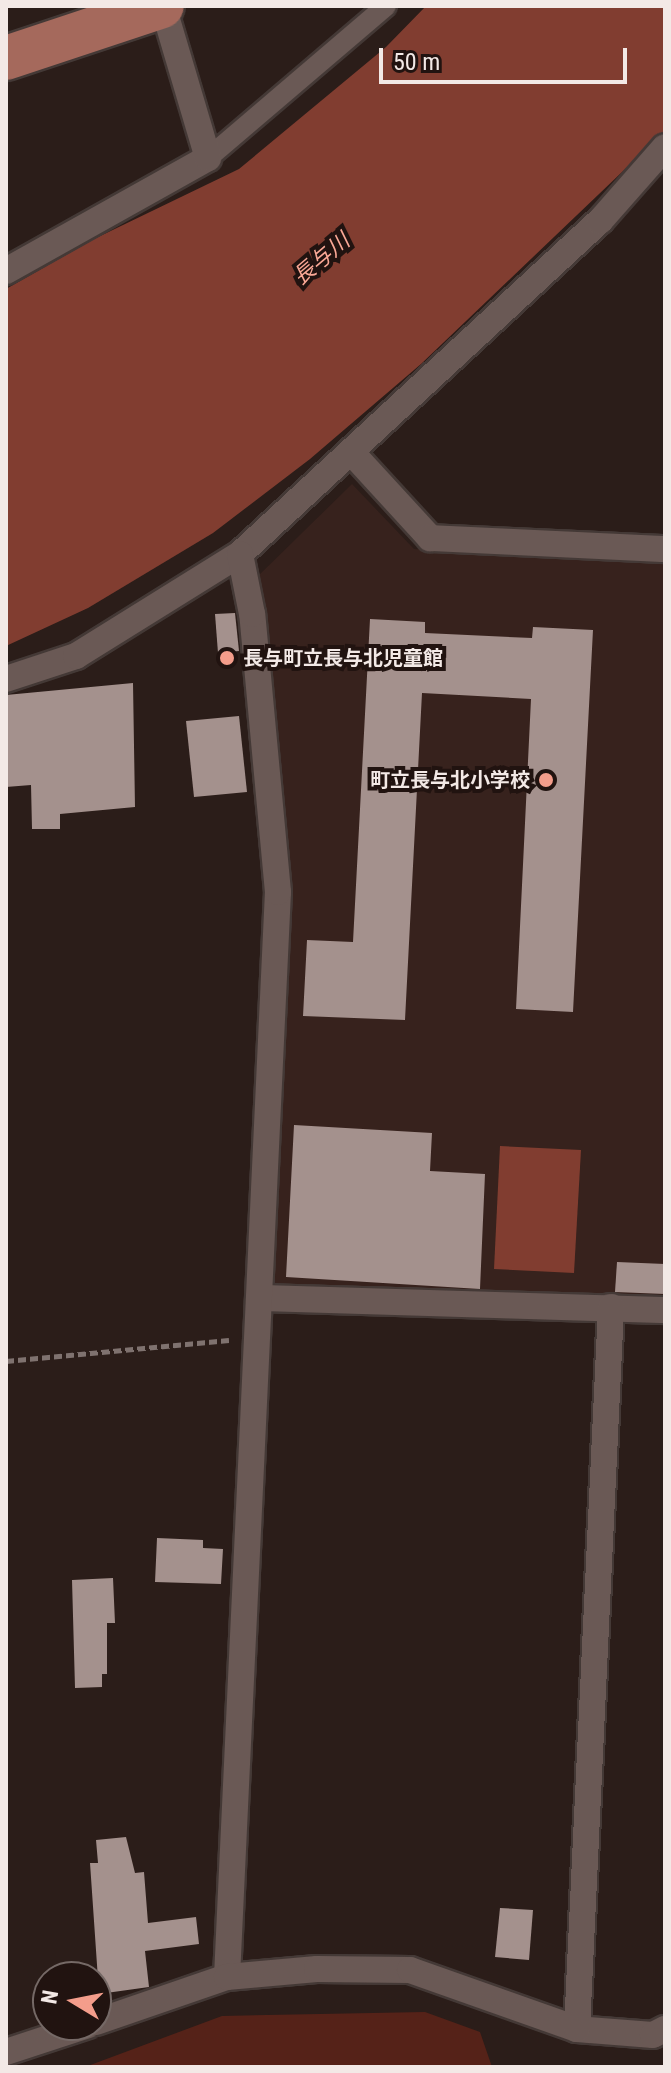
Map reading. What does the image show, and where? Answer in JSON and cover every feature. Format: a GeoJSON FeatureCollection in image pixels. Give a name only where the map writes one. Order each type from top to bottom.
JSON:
{"type":"FeatureCollection","features":[{"type":"Feature","properties":{"kind":"highway"},"geometry":{"type":"LineString","coordinates":[[6,58],[162,6]]}},
{"type":"Feature","properties":{"kind":"street"},"geometry":{"type":"LineString","coordinates":[[162,6],[208,158]]}},
{"type":"Feature","properties":{"kind":"street"},"geometry":{"type":"LineString","coordinates":[[6,271],[208,158],[386,6]]}},
{"type":"Feature","properties":{"kind":"street"},"geometry":{"type":"LineString","coordinates":[[6,679],[76,656],[240,554],[354,455],[600,221],[665,147]]}},
{"type":"Feature","properties":{"kind":"street"},"geometry":{"type":"LineString","coordinates":[[354,455],[430,538],[665,549]]}},
{"type":"Feature","properties":{"kind":"street"},"geometry":{"type":"LineString","coordinates":[[227,1977],[278,892],[252,614],[240,554]]}},
{"type":"Feature","properties":{"kind":"street"},"geometry":{"type":"LineString","coordinates":[[259,1298],[665,1310]]}},
{"type":"Feature","properties":{"kind":"street"},"geometry":{"type":"LineString","coordinates":[[577,2029],[611,1307]]}},
{"type":"Feature","properties":{"kind":"street"},"geometry":{"type":"LineString","coordinates":[[112,2017],[227,1977],[317,1969],[410,1970],[577,2029],[653,2035],[665,2029]]}},
{"type":"Feature","properties":{"kind":"street"},"geometry":{"type":"LineString","coordinates":[[6,2052],[39,2041]]}},
{"type":"Feature","properties":{"kind":"path"},"geometry":{"type":"LineString","coordinates":[[6,1361],[258,1338]]}},
{"type":"Feature","properties":{"kind":"shaded area","name":"町立長与北小学校"},"geometry":{"type":"Polygon","coordinates":[[[352,484],[414,549],[665,560],[665,1305],[267,1292],[286,903],[255,579],[352,484]]]}},
{"type":"Feature","properties":{"kind":"shaded area"},"geometry":{"type":"Polygon","coordinates":[[[425,2012],[480,2032],[492,2067],[85,2067],[222,2016],[425,2012]]]}},
{"type":"Feature","properties":{"kind":"water","name":"長与川"},"geometry":{"type":"Polygon","coordinates":[[[426,6],[665,6],[665,131],[421,364],[310,459],[213,533],[88,608],[6,646],[6,289],[94,239],[239,169],[386,47],[426,6]]]}},
{"type":"Feature","properties":{"kind":"water"},"geometry":{"type":"Polygon","coordinates":[[[500,1146],[581,1150],[574,1273],[494,1269],[500,1146]]]}},
{"type":"Feature","properties":{"kind":"building"},"geometry":{"type":"Polygon","coordinates":[[[235,613],[239,651],[218,653],[215,614],[235,613]]]}},
{"type":"Feature","properties":{"kind":"building"},"geometry":{"type":"Polygon","coordinates":[[[370,619],[425,622],[425,633],[532,638],[533,627],[593,630],[573,1012],[516,1009],[531,699],[422,693],[405,1020],[303,1016],[307,940],[353,942],[370,619]]]}},
{"type":"Feature","properties":{"kind":"building"},"geometry":{"type":"Polygon","coordinates":[[[133,683],[135,807],[60,814],[60,829],[32,829],[31,785],[6,787],[6,695],[133,683]]]}},
{"type":"Feature","properties":{"kind":"building"},"geometry":{"type":"Polygon","coordinates":[[[239,716],[247,792],[194,797],[186,721],[239,716]]]}},
{"type":"Feature","properties":{"kind":"building"},"geometry":{"type":"Polygon","coordinates":[[[294,1125],[432,1133],[430,1171],[485,1174],[480,1289],[286,1277],[294,1125]]]}},
{"type":"Feature","properties":{"kind":"building"},"geometry":{"type":"Polygon","coordinates":[[[617,1262],[665,1264],[665,1294],[615,1292],[617,1262]]]}},
{"type":"Feature","properties":{"kind":"building"},"geometry":{"type":"Polygon","coordinates":[[[157,1538],[203,1540],[203,1548],[223,1549],[221,1584],[155,1582],[157,1538]]]}},
{"type":"Feature","properties":{"kind":"building"},"geometry":{"type":"Polygon","coordinates":[[[113,1578],[115,1623],[107,1623],[107,1674],[102,1674],[102,1687],[75,1688],[72,1580],[113,1578]]]}},
{"type":"Feature","properties":{"kind":"building"},"geometry":{"type":"Polygon","coordinates":[[[126,1837],[135,1873],[144,1872],[148,1923],[196,1917],[199,1944],[145,1951],[149,1987],[112,1992],[112,1961],[97,1961],[90,1863],[98,1863],[96,1840],[126,1837]]]}},
{"type":"Feature","properties":{"kind":"building"},"geometry":{"type":"Polygon","coordinates":[[[500,1908],[533,1910],[529,1960],[495,1957],[500,1908]]]}},
{"type":"Feature","properties":{"kind":"place","name":"長与町立長与北児童館"},"geometry":{"type":"Point","coordinates":[227,658]}},
{"type":"Feature","properties":{"kind":"place","name":"町立長与北小学校"},"geometry":{"type":"Point","coordinates":[546,780]}}]}
